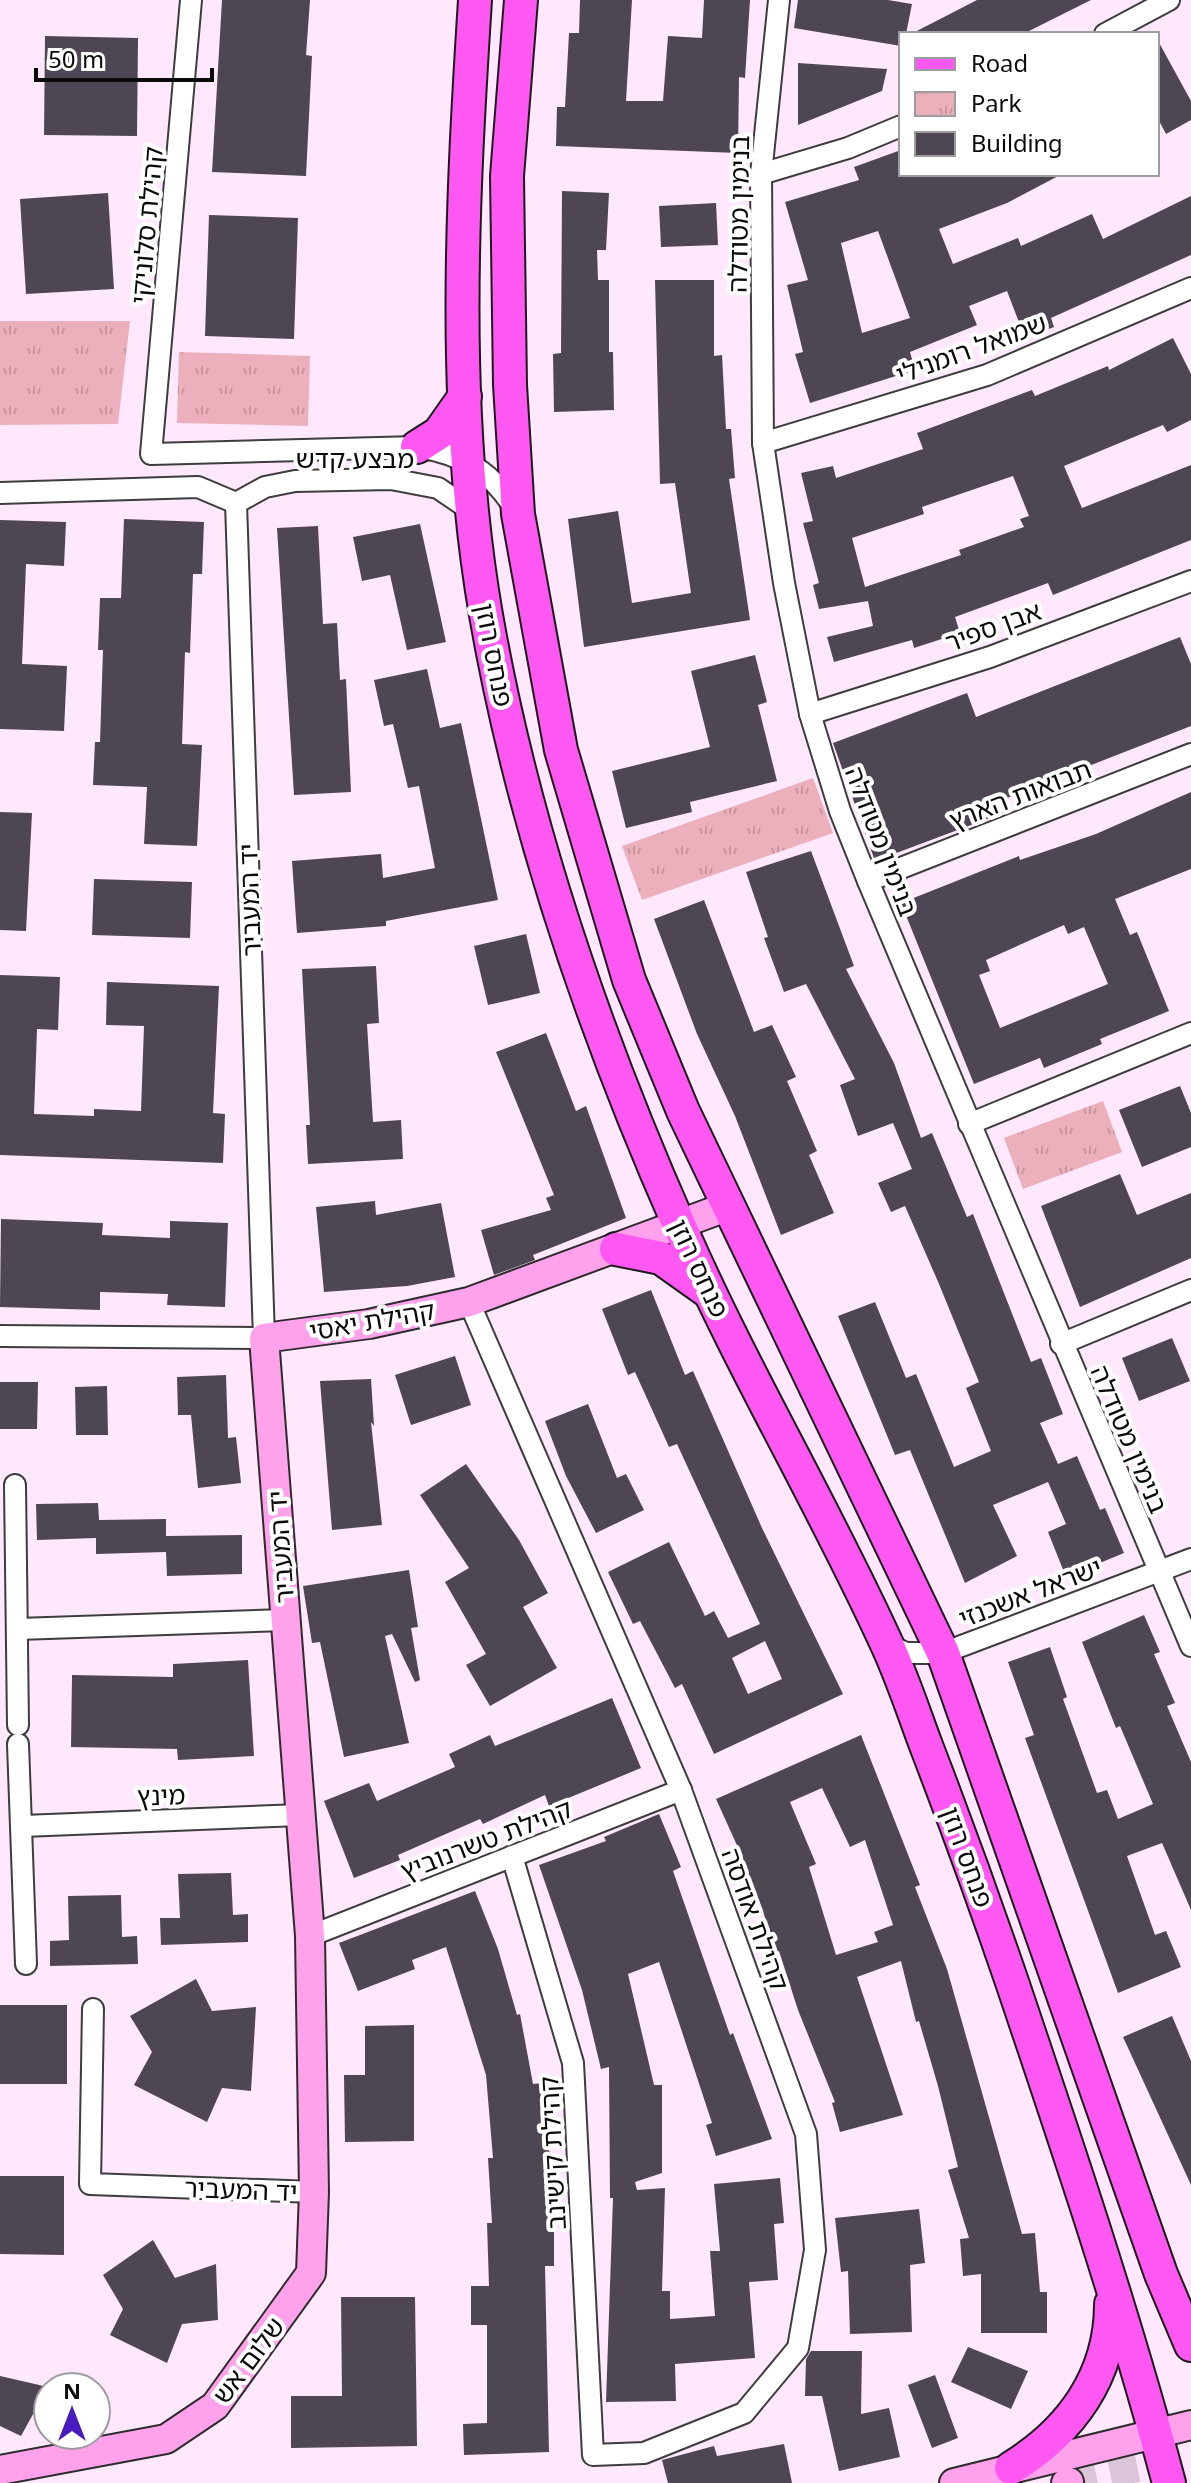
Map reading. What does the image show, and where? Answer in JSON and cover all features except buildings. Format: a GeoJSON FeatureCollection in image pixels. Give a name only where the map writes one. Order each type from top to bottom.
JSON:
{"type":"FeatureCollection","features":[{"type":"Feature","properties":{"kind":"main road","name":"פנחס רוזן"},"geometry":{"type":"LineString","coordinates":[[475,0],[463,177],[465,461],[469,509],[487,621],[553,901],[587,997],[679,1225],[887,1644],[972,1865],[1111,2281],[1169,2483]]}},
{"type":"Feature","properties":{"kind":"main road","name":"פנחס רוזן"},"geometry":{"type":"LineString","coordinates":[[521,0],[507,176],[510,385],[518,514],[561,750],[629,980],[726,1207],[943,1653],[1161,2274],[1191,2345]]}},
{"type":"Feature","properties":{"kind":"main road"},"geometry":{"type":"LineString","coordinates":[[417,447],[439,433],[465,396]]}},
{"type":"Feature","properties":{"kind":"main road"},"geometry":{"type":"LineString","coordinates":[[616,1249],[661,1258],[712,1295]]}},
{"type":"Feature","properties":{"kind":"main road"},"geometry":{"type":"LineString","coordinates":[[1011,2468],[1056,2436],[1089,2392],[1107,2347],[1111,2281]]}},
{"type":"Feature","properties":{"kind":"street","name":"קהילת סלוניקי"},"geometry":{"type":"LineString","coordinates":[[151,454],[191,0]]}},
{"type":"Feature","properties":{"kind":"street","name":"בנימין מטודלה"},"geometry":{"type":"LineString","coordinates":[[779,0],[761,174],[763,443],[784,583],[810,714],[840,811],[868,881],[1191,1646]]}},
{"type":"Feature","properties":{"kind":"street"},"geometry":{"type":"LineString","coordinates":[[1109,32],[1169,0]]}},
{"type":"Feature","properties":{"kind":"street"},"geometry":{"type":"LineString","coordinates":[[761,174],[848,148],[899,127]]}},
{"type":"Feature","properties":{"kind":"street","name":"שמואל רומנילי"},"geometry":{"type":"LineString","coordinates":[[763,443],[987,375],[1191,288]]}},
{"type":"Feature","properties":{"kind":"street","name":"מבצע קדש"},"geometry":{"type":"LineString","coordinates":[[151,454],[417,447],[440,450],[484,470],[503,490],[518,514]]}},
{"type":"Feature","properties":{"kind":"street","name":"מבצע קדש"},"geometry":{"type":"LineString","coordinates":[[236,503],[265,487],[295,481],[391,479],[438,488],[469,509]]}},
{"type":"Feature","properties":{"kind":"street"},"geometry":{"type":"LineString","coordinates":[[0,493],[198,487],[236,503]]}},
{"type":"Feature","properties":{"kind":"street","name":"יד המעביר"},"geometry":{"type":"LineString","coordinates":[[93,2009],[90,2184],[314,2192],[310,1936],[264,1338],[236,503]]}},
{"type":"Feature","properties":{"kind":"street","name":"אבן ספיר"},"geometry":{"type":"LineString","coordinates":[[810,714],[990,657],[1191,581]]}},
{"type":"Feature","properties":{"kind":"street","name":"תבואות הארץ"},"geometry":{"type":"LineString","coordinates":[[868,881],[1191,754]]}},
{"type":"Feature","properties":{"kind":"street"},"geometry":{"type":"LineString","coordinates":[[969,1124],[1191,1033]]}},
{"type":"Feature","properties":{"kind":"street","name":"קהילת יאסי"},"geometry":{"type":"LineString","coordinates":[[0,1336],[264,1338],[369,1324],[469,1302],[726,1207]]}},
{"type":"Feature","properties":{"kind":"street"},"geometry":{"type":"LineString","coordinates":[[1061,1344],[1191,1290]]}},
{"type":"Feature","properties":{"kind":"street","name":"קהילת אודסה"},"geometry":{"type":"LineString","coordinates":[[469,1302],[681,1790],[806,2134],[815,2250],[798,2348],[744,2413],[644,2453],[593,2455]]}},
{"type":"Feature","properties":{"kind":"street"},"geometry":{"type":"LineString","coordinates":[[15,1485],[18,1734],[26,1964]]}},
{"type":"Feature","properties":{"kind":"street","name":"ישראל אשכנזי"},"geometry":{"type":"LineString","coordinates":[[887,1644],[906,1653],[943,1653],[1191,1559]]}},
{"type":"Feature","properties":{"kind":"street"},"geometry":{"type":"LineString","coordinates":[[18,1629],[286,1620]]}},
{"type":"Feature","properties":{"kind":"street","name":"קהילת טשרנוביץ"},"geometry":{"type":"LineString","coordinates":[[310,1936],[681,1790]]}},
{"type":"Feature","properties":{"kind":"street","name":"מינץ"},"geometry":{"type":"LineString","coordinates":[[23,1826],[301,1815]]}},
{"type":"Feature","properties":{"kind":"street","name":"קהילת קישינב"},"geometry":{"type":"LineString","coordinates":[[512,1856],[573,2063],[593,2455]]}},
{"type":"Feature","properties":{"kind":"street","name":"שלום אש"},"geometry":{"type":"LineString","coordinates":[[0,2470],[166,2439],[215,2406],[311,2273],[314,2192]]}},
{"type":"Feature","properties":{"kind":"street"},"geometry":{"type":"LineString","coordinates":[[1161,2274],[1191,2307]]}},
{"type":"Feature","properties":{"kind":"street"},"geometry":{"type":"LineString","coordinates":[[954,2483],[1191,2425]]}},
{"type":"Feature","properties":{"kind":"green space"},"geometry":{"type":"Polygon","coordinates":[[[0,321],[130,321],[118,424],[0,425],[0,321]]]}},
{"type":"Feature","properties":{"kind":"green space"},"geometry":{"type":"Polygon","coordinates":[[[179,352],[310,356],[308,426],[177,423],[179,352]]]}},
{"type":"Feature","properties":{"kind":"green space"},"geometry":{"type":"Polygon","coordinates":[[[813,778],[833,833],[642,900],[622,846],[813,778]]]}},
{"type":"Feature","properties":{"kind":"green space"},"geometry":{"type":"Polygon","coordinates":[[[1103,1101],[1122,1152],[1023,1189],[1004,1138],[1103,1101]]]}},
{"type":"Feature","properties":{"kind":"tunnel"},"geometry":{"type":"LineString","coordinates":[[1069,2482],[1191,2457]]}}]}
